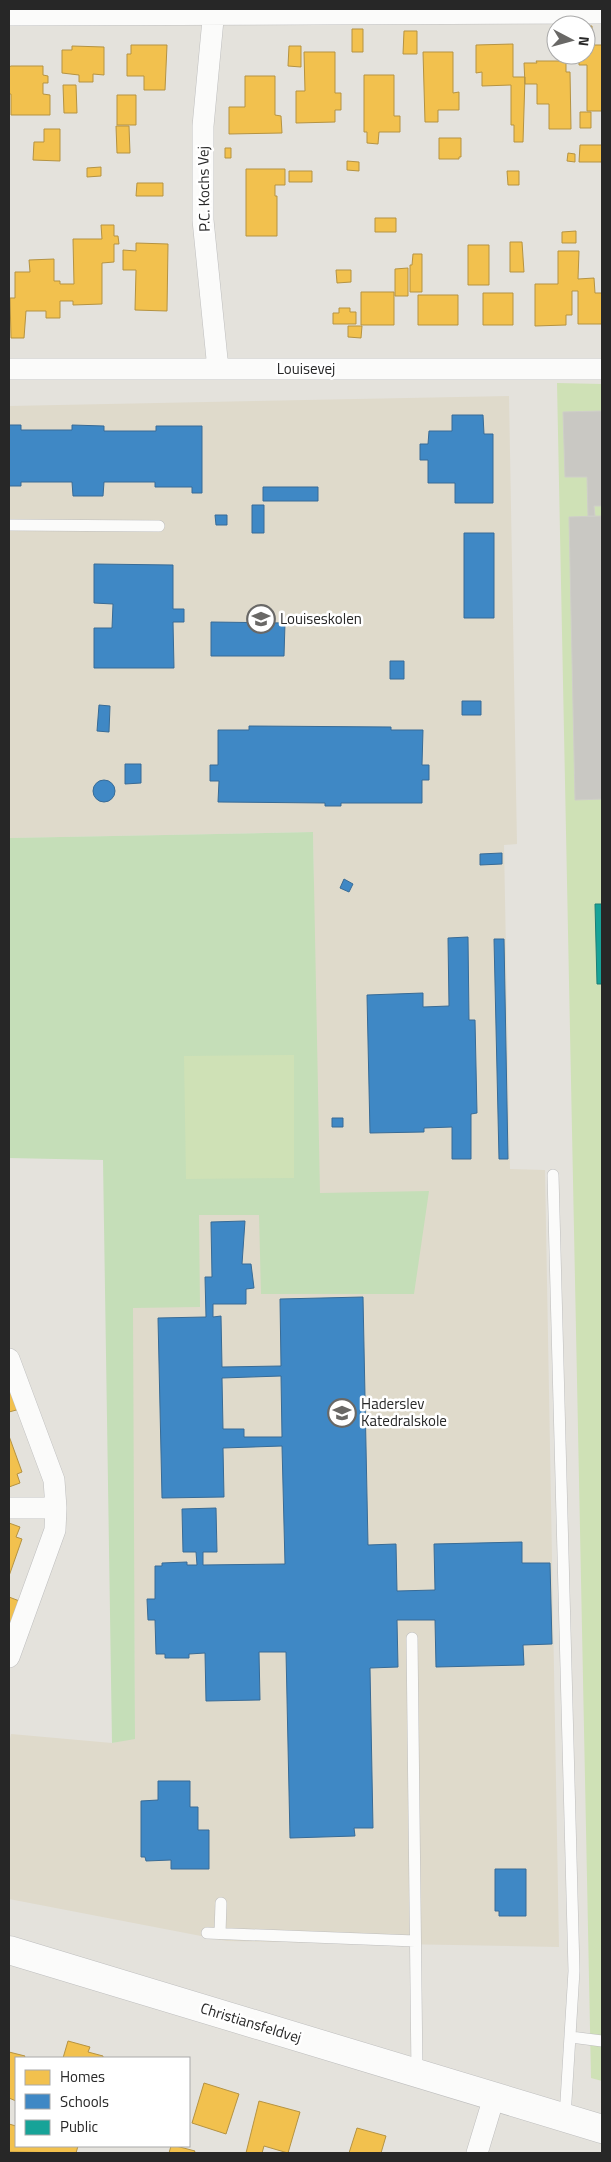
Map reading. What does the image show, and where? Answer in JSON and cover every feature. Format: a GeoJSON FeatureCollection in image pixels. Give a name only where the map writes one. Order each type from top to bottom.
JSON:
{"type":"FeatureCollection","features":[{"type":"Feature","properties":{"kind":"street"},"geometry":{"type":"LineString","coordinates":[[9,15],[214,11],[602,13]]}},
{"type":"Feature","properties":{"kind":"street","name":"P.C. Kochs Vej"},"geometry":{"type":"LineString","coordinates":[[214,11],[203,126],[203,211],[218,369]]}},
{"type":"Feature","properties":{"kind":"street","name":"Louisevej"},"geometry":{"type":"LineString","coordinates":[[9,369],[602,369]]}},
{"type":"Feature","properties":{"kind":"street"},"geometry":{"type":"LineString","coordinates":[[9,1359],[54,1480],[56,1508],[55,1530],[9,1657]]}},
{"type":"Feature","properties":{"kind":"street"},"geometry":{"type":"LineString","coordinates":[[9,1508],[56,1508]]}},
{"type":"Feature","properties":{"kind":"street","name":"Christiansfeldvej"},"geometry":{"type":"LineString","coordinates":[[9,1950],[602,2129]]}},
{"type":"Feature","properties":{"kind":"street"},"geometry":{"type":"LineString","coordinates":[[476,2153],[494,2097]]}},
{"type":"Feature","properties":{"kind":"lane"},"geometry":{"type":"LineString","coordinates":[[9,525],[159,526]]}},
{"type":"Feature","properties":{"kind":"lane"},"geometry":{"type":"LineString","coordinates":[[553,1174],[574,1971],[565,2118]]}},
{"type":"Feature","properties":{"kind":"lane"},"geometry":{"type":"LineString","coordinates":[[412,1638],[417,2074]]}},
{"type":"Feature","properties":{"kind":"lane"},"geometry":{"type":"LineString","coordinates":[[220,1933],[221,1903]]}},
{"type":"Feature","properties":{"kind":"lane"},"geometry":{"type":"LineString","coordinates":[[207,1933],[416,1941]]}},
{"type":"Feature","properties":{"kind":"lane"},"geometry":{"type":"LineString","coordinates":[[571,2037],[602,2041]]}},
{"type":"Feature","properties":{"kind":"shaded area"},"geometry":{"type":"Polygon","coordinates":[[[509,396],[517,844],[504,845],[510,1169],[545,1170],[559,1947],[227,1941],[9,1899],[9,1743],[11,1734],[112,1743],[135,1738],[132,1307],[314,882],[313,832],[9,838],[9,406],[509,396]]]}},
{"type":"Feature","properties":{"kind":"green space"},"geometry":{"type":"Polygon","coordinates":[[[557,383],[602,384],[602,2081],[591,2078],[557,383]]]}},
{"type":"Feature","properties":{"kind":"green space"},"geometry":{"type":"Polygon","coordinates":[[[313,832],[320,1193],[429,1191],[414,1294],[261,1294],[259,1215],[199,1215],[200,1307],[133,1308],[135,1739],[112,1743],[103,1160],[9,1158],[9,838],[313,832]]]}},
{"type":"Feature","properties":{"kind":"green space"},"geometry":{"type":"Polygon","coordinates":[[[294,1055],[294,1178],[186,1179],[184,1056],[294,1055]]]}},
{"type":"Feature","properties":{"kind":"building: Homes"},"geometry":{"type":"Polygon","coordinates":[[[352,29],[363,29],[363,52],[352,52],[352,29]]]}},
{"type":"Feature","properties":{"kind":"building: Homes"},"geometry":{"type":"Polygon","coordinates":[[[404,31],[417,31],[417,54],[403,54],[404,31]]]}},
{"type":"Feature","properties":{"kind":"building: Homes"},"geometry":{"type":"Polygon","coordinates":[[[513,44],[513,77],[525,77],[523,142],[514,142],[514,125],[511,125],[511,85],[482,86],[482,72],[476,73],[476,45],[513,44]]]}},
{"type":"Feature","properties":{"kind":"building: Homes"},"geometry":{"type":"Polygon","coordinates":[[[131,45],[167,45],[165,90],[144,90],[144,76],[127,76],[127,54],[131,54],[131,45]]]}},
{"type":"Feature","properties":{"kind":"building: Homes"},"geometry":{"type":"Polygon","coordinates":[[[596,45],[602,45],[602,111],[587,111],[587,65],[596,65],[596,45]]]}},
{"type":"Feature","properties":{"kind":"building: Homes"},"geometry":{"type":"Polygon","coordinates":[[[72,46],[104,47],[104,75],[93,74],[93,82],[79,82],[79,75],[62,73],[62,50],[72,50],[72,46]]]}},
{"type":"Feature","properties":{"kind":"building: Homes"},"geometry":{"type":"Polygon","coordinates":[[[289,46],[301,46],[301,67],[288,66],[289,46]]]}},
{"type":"Feature","properties":{"kind":"building: Homes"},"geometry":{"type":"Polygon","coordinates":[[[304,52],[335,52],[335,93],[341,93],[341,110],[335,110],[335,122],[296,123],[296,91],[305,91],[304,52]]]}},
{"type":"Feature","properties":{"kind":"building: Homes"},"geometry":{"type":"Polygon","coordinates":[[[423,52],[453,52],[453,93],[459,92],[459,110],[438,110],[438,122],[425,122],[423,52]]]}},
{"type":"Feature","properties":{"kind":"building: Homes"},"geometry":{"type":"Polygon","coordinates":[[[536,61],[546,61],[546,65],[566,65],[566,72],[570,72],[571,129],[549,129],[549,104],[537,104],[537,84],[525,84],[524,63],[537,63],[536,61]]]}},
{"type":"Feature","properties":{"kind":"building: Homes"},"geometry":{"type":"Polygon","coordinates":[[[43,66],[43,75],[48,76],[48,83],[43,83],[43,94],[50,95],[50,115],[11,115],[9,67],[43,66]]]}},
{"type":"Feature","properties":{"kind":"building: Homes"},"geometry":{"type":"Polygon","coordinates":[[[364,75],[394,75],[394,116],[400,116],[400,132],[379,132],[378,144],[367,143],[367,132],[364,132],[364,75]]]}},
{"type":"Feature","properties":{"kind":"building: Homes"},"geometry":{"type":"Polygon","coordinates":[[[245,76],[275,76],[275,115],[281,116],[282,133],[229,134],[229,107],[245,107],[245,76]]]}},
{"type":"Feature","properties":{"kind":"building: Homes"},"geometry":{"type":"Polygon","coordinates":[[[63,85],[76,85],[77,113],[64,113],[63,85]]]}},
{"type":"Feature","properties":{"kind":"building: Homes"},"geometry":{"type":"Polygon","coordinates":[[[117,95],[136,95],[136,125],[117,125],[117,95]]]}},
{"type":"Feature","properties":{"kind":"building: Homes"},"geometry":{"type":"Polygon","coordinates":[[[580,112],[591,112],[591,128],[580,128],[580,112]]]}},
{"type":"Feature","properties":{"kind":"building: Homes"},"geometry":{"type":"Polygon","coordinates":[[[116,126],[129,126],[130,153],[117,153],[116,126]]]}},
{"type":"Feature","properties":{"kind":"building: Homes"},"geometry":{"type":"Polygon","coordinates":[[[44,129],[60,129],[60,161],[33,160],[34,142],[44,142],[44,129]]]}},
{"type":"Feature","properties":{"kind":"building: Homes"},"geometry":{"type":"Polygon","coordinates":[[[439,138],[461,138],[461,157],[459,159],[439,159],[439,138]]]}},
{"type":"Feature","properties":{"kind":"building: Homes"},"geometry":{"type":"Polygon","coordinates":[[[580,145],[602,145],[602,162],[579,162],[580,145]]]}},
{"type":"Feature","properties":{"kind":"building: Homes"},"geometry":{"type":"Polygon","coordinates":[[[225,148],[231,148],[231,158],[225,158],[225,148]]]}},
{"type":"Feature","properties":{"kind":"building: Homes"},"geometry":{"type":"Polygon","coordinates":[[[568,153],[575,154],[575,162],[567,161],[568,153]]]}},
{"type":"Feature","properties":{"kind":"building: Homes"},"geometry":{"type":"Polygon","coordinates":[[[347,161],[359,162],[359,171],[347,170],[347,161]]]}},
{"type":"Feature","properties":{"kind":"building: Homes"},"geometry":{"type":"Polygon","coordinates":[[[101,167],[101,176],[87,177],[87,168],[101,167]]]}},
{"type":"Feature","properties":{"kind":"building: Homes"},"geometry":{"type":"Polygon","coordinates":[[[246,169],[285,169],[285,185],[275,185],[275,196],[277,196],[277,236],[246,236],[246,169]]]}},
{"type":"Feature","properties":{"kind":"building: Homes"},"geometry":{"type":"Polygon","coordinates":[[[289,171],[312,171],[312,182],[289,182],[289,171]]]}},
{"type":"Feature","properties":{"kind":"building: Homes"},"geometry":{"type":"Polygon","coordinates":[[[507,171],[519,171],[519,185],[508,185],[507,171]]]}},
{"type":"Feature","properties":{"kind":"building: Homes"},"geometry":{"type":"Polygon","coordinates":[[[137,183],[163,183],[163,196],[136,196],[137,183]]]}},
{"type":"Feature","properties":{"kind":"building: Homes"},"geometry":{"type":"Polygon","coordinates":[[[375,218],[396,218],[396,232],[375,232],[375,218]]]}},
{"type":"Feature","properties":{"kind":"building: Homes"},"geometry":{"type":"Polygon","coordinates":[[[101,225],[114,225],[114,236],[118,236],[119,244],[114,244],[114,262],[102,263],[102,304],[73,305],[73,301],[60,301],[60,318],[46,318],[46,311],[26,311],[24,338],[11,338],[10,298],[15,298],[15,272],[30,272],[29,260],[54,259],[54,281],[60,281],[60,284],[74,284],[73,239],[102,239],[101,225]]]}},
{"type":"Feature","properties":{"kind":"building: Homes"},"geometry":{"type":"Polygon","coordinates":[[[576,231],[576,243],[562,243],[562,232],[576,231]]]}},
{"type":"Feature","properties":{"kind":"building: Homes"},"geometry":{"type":"Polygon","coordinates":[[[510,242],[522,242],[524,272],[510,272],[510,242]]]}},
{"type":"Feature","properties":{"kind":"building: Homes"},"geometry":{"type":"Polygon","coordinates":[[[136,243],[168,244],[167,311],[135,310],[136,270],[123,270],[123,250],[136,251],[136,243]]]}},
{"type":"Feature","properties":{"kind":"building: Homes"},"geometry":{"type":"Polygon","coordinates":[[[468,245],[489,245],[489,285],[468,285],[468,245]]]}},
{"type":"Feature","properties":{"kind":"building: Homes"},"geometry":{"type":"Polygon","coordinates":[[[558,251],[579,251],[578,279],[594,278],[595,293],[602,293],[602,324],[578,324],[578,291],[572,291],[572,315],[566,315],[566,325],[535,326],[535,284],[558,284],[558,251]]]}},
{"type":"Feature","properties":{"kind":"building: Homes"},"geometry":{"type":"Polygon","coordinates":[[[413,254],[422,254],[422,292],[410,292],[410,265],[412,265],[413,254]]]}},
{"type":"Feature","properties":{"kind":"building: Homes"},"geometry":{"type":"Polygon","coordinates":[[[408,268],[408,296],[395,296],[395,269],[408,268]]]}},
{"type":"Feature","properties":{"kind":"building: Homes"},"geometry":{"type":"Polygon","coordinates":[[[336,270],[351,270],[351,282],[337,283],[336,270]]]}},
{"type":"Feature","properties":{"kind":"building: Homes"},"geometry":{"type":"Polygon","coordinates":[[[361,292],[394,292],[394,325],[361,325],[361,292]]]}},
{"type":"Feature","properties":{"kind":"building: Homes"},"geometry":{"type":"Polygon","coordinates":[[[483,293],[513,293],[513,325],[483,325],[483,293]]]}},
{"type":"Feature","properties":{"kind":"building: Homes"},"geometry":{"type":"Polygon","coordinates":[[[418,295],[458,295],[458,325],[418,325],[418,295]]]}},
{"type":"Feature","properties":{"kind":"building: Homes"},"geometry":{"type":"Polygon","coordinates":[[[339,308],[350,308],[350,312],[356,312],[356,324],[333,324],[333,313],[339,313],[339,308]]]}},
{"type":"Feature","properties":{"kind":"building: Homes"},"geometry":{"type":"Polygon","coordinates":[[[348,326],[362,326],[361,338],[348,337],[348,326]]]}},
{"type":"Feature","properties":{"kind":"building: Homes"},"geometry":{"type":"Polygon","coordinates":[[[13,1388],[20,1409],[9,1412],[9,1390],[13,1388]]]}},
{"type":"Feature","properties":{"kind":"building: Homes"},"geometry":{"type":"Polygon","coordinates":[[[9,1436],[22,1472],[17,1474],[20,1483],[9,1487],[9,1436]]]}},
{"type":"Feature","properties":{"kind":"building: Homes"},"geometry":{"type":"Polygon","coordinates":[[[9,1523],[20,1527],[16,1537],[22,1539],[9,1576],[9,1523]]]}},
{"type":"Feature","properties":{"kind":"building: Homes"},"geometry":{"type":"Polygon","coordinates":[[[9,1597],[22,1602],[15,1623],[9,1621],[9,1597]]]}},
{"type":"Feature","properties":{"kind":"building: Homes"},"geometry":{"type":"Polygon","coordinates":[[[68,2041],[90,2047],[88,2052],[103,2056],[103,2057],[63,2057],[68,2041]]]}},
{"type":"Feature","properties":{"kind":"building: Homes"},"geometry":{"type":"Polygon","coordinates":[[[9,2052],[25,2056],[15,2057],[15,2101],[9,2098],[9,2052]]]}},
{"type":"Feature","properties":{"kind":"building: Homes"},"geometry":{"type":"Polygon","coordinates":[[[204,2083],[239,2094],[226,2134],[192,2123],[204,2083]]]}},
{"type":"Feature","properties":{"kind":"building: Homes"},"geometry":{"type":"Polygon","coordinates":[[[259,2101],[300,2112],[288,2153],[264,2146],[262,2153],[246,2153],[259,2101]]]}},
{"type":"Feature","properties":{"kind":"building: Homes"},"geometry":{"type":"Polygon","coordinates":[[[9,2124],[15,2126],[15,2147],[78,2147],[76,2153],[9,2152],[9,2124]]]}},
{"type":"Feature","properties":{"kind":"building: Homes"},"geometry":{"type":"Polygon","coordinates":[[[357,2128],[386,2136],[381,2153],[349,2153],[357,2128]]]}},
{"type":"Feature","properties":{"kind":"building: Homes"},"geometry":{"type":"Polygon","coordinates":[[[171,2147],[195,2151],[194,2153],[169,2153],[171,2147]]]}},
{"type":"Feature","properties":{"kind":"building: Schools"},"geometry":{"type":"Polygon","coordinates":[[[452,415],[483,415],[484,434],[493,434],[493,503],[455,503],[455,483],[428,483],[428,460],[420,460],[420,444],[428,444],[429,431],[452,431],[452,415]]]}},
{"type":"Feature","properties":{"kind":"building: Schools"},"geometry":{"type":"Polygon","coordinates":[[[9,425],[21,425],[21,430],[72,430],[72,425],[104,426],[104,431],[156,431],[156,426],[202,426],[202,493],[192,493],[192,487],[155,487],[155,482],[104,482],[103,496],[73,496],[72,482],[21,482],[21,486],[9,486],[9,425]]]}},
{"type":"Feature","properties":{"kind":"building: Schools"},"geometry":{"type":"Polygon","coordinates":[[[263,487],[318,487],[318,501],[263,501],[263,487]]]}},
{"type":"Feature","properties":{"kind":"building: Schools"},"geometry":{"type":"Polygon","coordinates":[[[252,505],[264,505],[264,533],[252,533],[252,505]]]}},
{"type":"Feature","properties":{"kind":"building: Schools"},"geometry":{"type":"Polygon","coordinates":[[[215,515],[227,515],[227,525],[216,525],[215,515]]]}},
{"type":"Feature","properties":{"kind":"building: Schools"},"geometry":{"type":"Polygon","coordinates":[[[464,533],[494,533],[494,618],[464,618],[464,533]]]}},
{"type":"Feature","properties":{"kind":"building: Schools"},"geometry":{"type":"Polygon","coordinates":[[[94,564],[173,565],[173,609],[184,609],[184,622],[173,622],[174,668],[94,668],[94,628],[112,628],[113,604],[94,603],[94,564]]]}},
{"type":"Feature","properties":{"kind":"building: Schools"},"geometry":{"type":"Polygon","coordinates":[[[211,622],[285,623],[284,656],[211,656],[211,622]]]}},
{"type":"Feature","properties":{"kind":"building: Schools"},"geometry":{"type":"Polygon","coordinates":[[[390,661],[404,661],[404,679],[390,679],[390,661]]]}},
{"type":"Feature","properties":{"kind":"building: Schools"},"geometry":{"type":"Polygon","coordinates":[[[462,701],[481,701],[481,715],[462,715],[462,701]]]}},
{"type":"Feature","properties":{"kind":"building: Schools"},"geometry":{"type":"Polygon","coordinates":[[[99,705],[110,706],[109,732],[97,731],[99,705]]]}},
{"type":"Feature","properties":{"kind":"building: Schools"},"geometry":{"type":"Polygon","coordinates":[[[249,726],[391,727],[391,730],[423,730],[422,765],[429,765],[429,780],[422,780],[422,803],[341,803],[341,806],[325,806],[325,803],[218,802],[219,781],[210,781],[210,765],[218,765],[218,730],[249,730],[249,726]]]}},
{"type":"Feature","properties":{"kind":"building: Schools"},"geometry":{"type":"Polygon","coordinates":[[[125,764],[141,764],[141,783],[125,784],[125,764]]]}},
{"type":"Feature","properties":{"kind":"building: Schools"},"geometry":{"type":"Polygon","coordinates":[[[104,780],[112,783],[115,791],[112,799],[104,802],[96,799],[93,791],[96,783],[104,780]]]}},
{"type":"Feature","properties":{"kind":"building: Schools"},"geometry":{"type":"Polygon","coordinates":[[[502,853],[502,864],[480,865],[480,854],[502,853]]]}},
{"type":"Feature","properties":{"kind":"building: Schools"},"geometry":{"type":"Polygon","coordinates":[[[344,879],[353,884],[349,892],[340,888],[344,879]]]}},
{"type":"Feature","properties":{"kind":"building: Schools"},"geometry":{"type":"Polygon","coordinates":[[[468,937],[469,1020],[475,1020],[477,1113],[471,1114],[471,1159],[452,1159],[452,1127],[424,1128],[424,1132],[370,1133],[367,995],[423,993],[423,1007],[449,1006],[448,938],[468,937]]]}},
{"type":"Feature","properties":{"kind":"building: Schools"},"geometry":{"type":"Polygon","coordinates":[[[494,939],[504,939],[508,1159],[499,1159],[494,939]]]}},
{"type":"Feature","properties":{"kind":"building: Schools"},"geometry":{"type":"Polygon","coordinates":[[[332,1118],[343,1118],[343,1127],[332,1127],[332,1118]]]}},
{"type":"Feature","properties":{"kind":"building: Schools"},"geometry":{"type":"Polygon","coordinates":[[[245,1221],[242,1264],[251,1264],[254,1288],[246,1289],[246,1304],[213,1304],[213,1317],[221,1316],[222,1367],[281,1366],[280,1299],[363,1297],[368,1545],[396,1544],[397,1591],[435,1590],[434,1544],[522,1542],[522,1563],[550,1563],[552,1644],[523,1645],[524,1665],[436,1667],[435,1620],[397,1620],[398,1667],[370,1668],[373,1828],[354,1828],[355,1836],[290,1838],[286,1652],[259,1652],[260,1700],[206,1701],[205,1653],[189,1654],[189,1658],[165,1658],[165,1654],[156,1654],[155,1620],[148,1620],[147,1599],[155,1599],[155,1566],[162,1566],[162,1563],[187,1562],[187,1565],[197,1565],[196,1552],[183,1552],[182,1509],[216,1508],[217,1552],[203,1552],[203,1565],[285,1564],[282,1446],[223,1448],[224,1497],[162,1498],[158,1318],[206,1317],[205,1277],[212,1277],[211,1222],[245,1221]],[[281,1376],[222,1378],[223,1429],[244,1429],[244,1437],[282,1437],[281,1376]]]}},
{"type":"Feature","properties":{"kind":"building: Schools"},"geometry":{"type":"Polygon","coordinates":[[[158,1781],[190,1781],[190,1807],[198,1807],[198,1830],[209,1830],[209,1869],[171,1869],[171,1860],[146,1861],[145,1857],[141,1857],[141,1801],[158,1800],[158,1781]]]}},
{"type":"Feature","properties":{"kind":"building: Schools"},"geometry":{"type":"Polygon","coordinates":[[[495,1869],[526,1869],[526,1916],[499,1916],[499,1911],[495,1911],[495,1869]]]}},
{"type":"Feature","properties":{"kind":"building: Public"},"geometry":{"type":"Polygon","coordinates":[[[595,904],[602,904],[602,984],[597,984],[595,904]]]}},
{"type":"Feature","properties":{"kind":"building: Other"},"geometry":{"type":"Polygon","coordinates":[[[602,411],[602,506],[594,506],[595,516],[588,516],[587,477],[565,477],[563,412],[602,411]]]}},
{"type":"Feature","properties":{"kind":"building: Other"},"geometry":{"type":"Polygon","coordinates":[[[601,516],[602,799],[575,800],[569,517],[601,516]]]}},
{"type":"Feature","properties":{"kind":"place","name":"Louiseskolen"},"geometry":{"type":"Point","coordinates":[261,619]}},
{"type":"Feature","properties":{"kind":"place","name":"Haderslev Katedralskole"},"geometry":{"type":"Point","coordinates":[342,1413]}}]}
